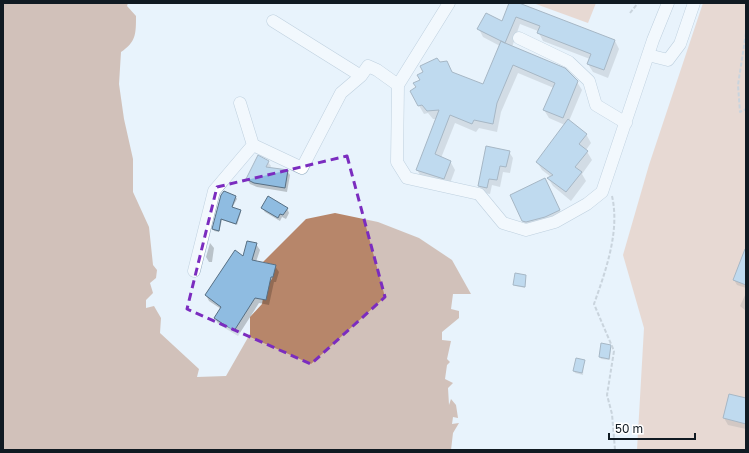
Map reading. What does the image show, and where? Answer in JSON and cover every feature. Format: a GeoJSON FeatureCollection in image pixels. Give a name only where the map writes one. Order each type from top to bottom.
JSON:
{"type":"FeatureCollection","features":[{"type":"Feature","properties":{"kind":"lane"},"geometry":{"type":"LineString","coordinates":[[449,3],[398,85],[398,162],[407,178],[479,194],[503,223],[526,230],[555,222],[587,204],[602,192],[648,55],[668,3]]}},
{"type":"Feature","properties":{"kind":"lane"},"geometry":{"type":"LineString","coordinates":[[648,55],[668,60],[680,44],[694,3]]}},
{"type":"Feature","properties":{"kind":"lane"},"geometry":{"type":"LineString","coordinates":[[273,21],[361,76]]}},
{"type":"Feature","properties":{"kind":"lane"},"geometry":{"type":"LineString","coordinates":[[519,38],[569,62],[589,81],[596,105],[626,123]]}},
{"type":"Feature","properties":{"kind":"lane"},"geometry":{"type":"LineString","coordinates":[[240,103],[253,145],[302,168],[341,93],[361,76],[368,66],[377,70],[398,85]]}},
{"type":"Feature","properties":{"kind":"lane"},"geometry":{"type":"LineString","coordinates":[[194,271],[214,191],[253,145]]}},
{"type":"Feature","properties":{"kind":"path"},"geometry":{"type":"LineString","coordinates":[[630,13],[638,3]]}},
{"type":"Feature","properties":{"kind":"path"},"geometry":{"type":"LineString","coordinates":[[746,33],[738,85],[740,112],[746,109]]}},
{"type":"Feature","properties":{"kind":"path"},"geometry":{"type":"LineString","coordinates":[[608,177],[616,212],[609,257],[594,304],[614,351],[607,395],[612,414],[615,450]]}},
{"type":"Feature","properties":{"kind":"highlighted area"},"geometry":{"type":"Polygon","coordinates":[[[347,156],[385,297],[311,364],[187,309],[217,187],[347,156]]]}},
{"type":"Feature","properties":{"kind":"shaded area"},"geometry":{"type":"Polygon","coordinates":[[[3,3],[128,3],[127,6],[136,16],[134,37],[130,45],[121,52],[119,84],[124,119],[133,159],[133,192],[149,227],[153,265],[157,270],[156,278],[150,283],[153,293],[146,300],[146,308],[154,306],[161,318],[160,333],[199,369],[197,377],[226,376],[250,334],[250,317],[262,304],[265,286],[272,279],[275,265],[263,262],[306,219],[335,213],[378,222],[419,238],[452,260],[471,294],[453,294],[451,309],[459,311],[459,318],[442,332],[442,340],[451,341],[447,359],[450,362],[447,365],[445,379],[453,383],[448,388],[449,405],[451,399],[456,405],[458,418],[453,417],[452,424],[459,423],[453,433],[451,450],[3,450],[3,3]]]}},
{"type":"Feature","properties":{"kind":"shaded area"},"geometry":{"type":"Polygon","coordinates":[[[533,3],[596,3],[588,23],[533,3]]]}},
{"type":"Feature","properties":{"kind":"shaded area"},"geometry":{"type":"Polygon","coordinates":[[[703,3],[746,3],[746,450],[637,450],[644,328],[623,255],[649,165],[703,3]]]}},
{"type":"Feature","properties":{"kind":"building"},"geometry":{"type":"Polygon","coordinates":[[[509,3],[519,3],[615,40],[604,70],[587,64],[591,54],[537,33],[540,26],[516,17],[505,43],[565,68],[578,81],[563,118],[543,110],[555,83],[513,65],[497,103],[493,124],[474,120],[472,124],[450,115],[435,154],[451,161],[444,179],[416,170],[439,110],[427,111],[422,105],[418,106],[410,91],[416,87],[413,83],[420,80],[417,75],[423,72],[420,66],[437,58],[440,62],[447,61],[452,72],[483,84],[501,41],[477,29],[486,13],[502,21],[509,3]]]}},
{"type":"Feature","properties":{"kind":"building"},"geometry":{"type":"Polygon","coordinates":[[[568,119],[587,134],[579,144],[588,151],[575,167],[582,172],[566,192],[547,178],[553,175],[536,162],[568,119]]]}},
{"type":"Feature","properties":{"kind":"building"},"geometry":{"type":"Polygon","coordinates":[[[486,146],[510,151],[506,167],[500,166],[497,180],[489,179],[487,188],[478,186],[486,146]]]}},
{"type":"Feature","properties":{"kind":"building"},"geometry":{"type":"Polygon","coordinates":[[[258,155],[269,161],[266,167],[288,170],[285,188],[254,183],[246,179],[258,155]]]}},
{"type":"Feature","properties":{"kind":"building"},"geometry":{"type":"Polygon","coordinates":[[[545,178],[560,210],[545,217],[526,222],[522,221],[510,195],[545,178]]]}},
{"type":"Feature","properties":{"kind":"building"},"geometry":{"type":"Polygon","coordinates":[[[224,191],[236,196],[232,207],[241,210],[236,224],[221,219],[219,231],[212,229],[221,195],[224,191]]]}},
{"type":"Feature","properties":{"kind":"building"},"geometry":{"type":"Polygon","coordinates":[[[268,196],[288,208],[283,215],[280,214],[278,218],[261,208],[268,196]]]}},
{"type":"Feature","properties":{"kind":"building"},"geometry":{"type":"Polygon","coordinates":[[[247,241],[257,243],[252,260],[276,265],[273,277],[271,277],[266,300],[255,298],[234,331],[214,318],[221,307],[205,295],[235,250],[243,256],[247,241]]]}},
{"type":"Feature","properties":{"kind":"building"},"geometry":{"type":"Polygon","coordinates":[[[746,249],[746,285],[733,280],[746,249]]]}},
{"type":"Feature","properties":{"kind":"building"},"geometry":{"type":"Polygon","coordinates":[[[515,273],[526,275],[525,287],[513,285],[515,273]]]}},
{"type":"Feature","properties":{"kind":"building"},"geometry":{"type":"Polygon","coordinates":[[[601,343],[611,345],[609,359],[599,357],[601,343]]]}},
{"type":"Feature","properties":{"kind":"building"},"geometry":{"type":"Polygon","coordinates":[[[576,358],[585,360],[582,373],[573,371],[576,358]]]}},
{"type":"Feature","properties":{"kind":"building"},"geometry":{"type":"Polygon","coordinates":[[[729,394],[746,398],[746,424],[723,418],[729,394]]]}}]}
